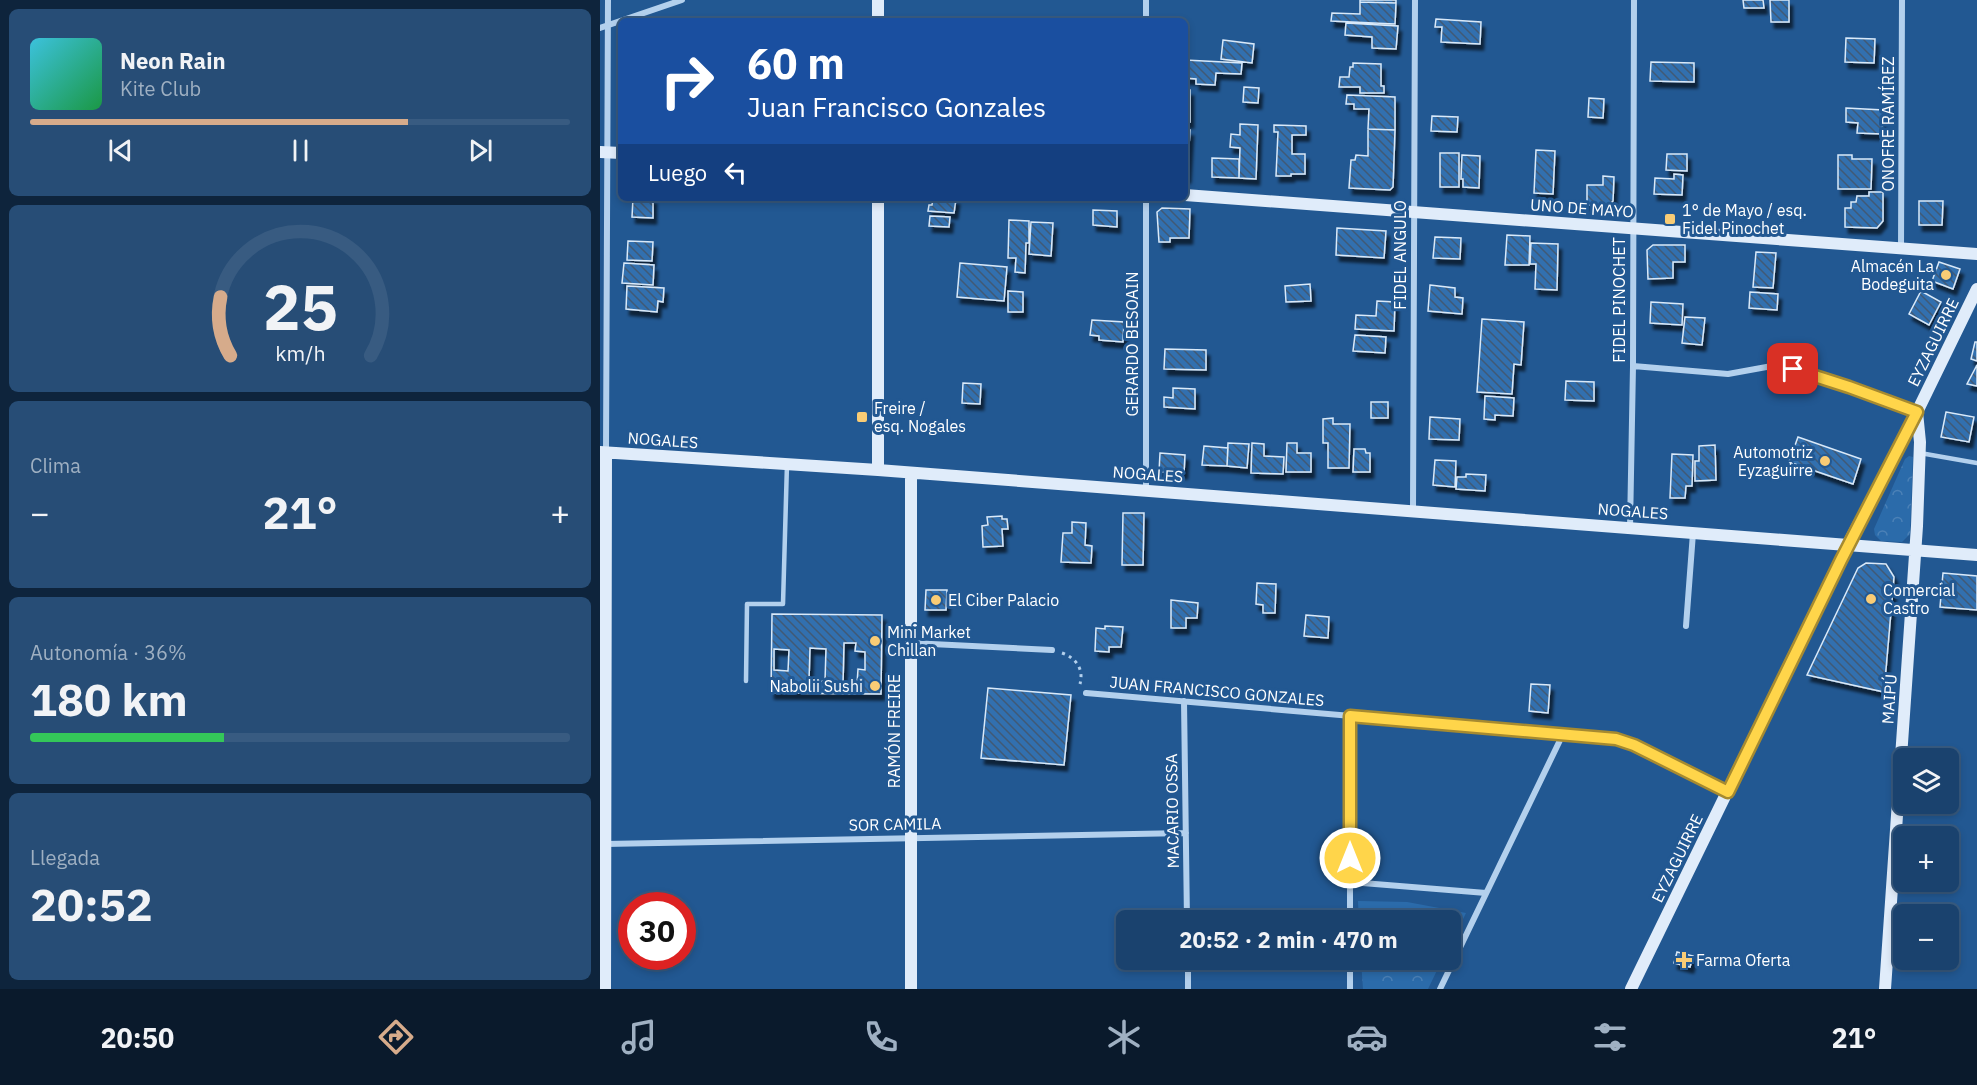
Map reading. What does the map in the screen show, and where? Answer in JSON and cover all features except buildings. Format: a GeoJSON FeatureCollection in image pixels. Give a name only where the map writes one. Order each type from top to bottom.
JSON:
{"type":"FeatureCollection","features":[{"type":"Feature","properties":{"kind":"street"},"geometry":{"type":"LineString","coordinates":[[605,989],[603,452],[604,152],[608,0]]}},
{"type":"Feature","properties":{"kind":"street"},"geometry":{"type":"LineString","coordinates":[[629,18],[682,0]]}},
{"type":"Feature","properties":{"kind":"street"},"geometry":{"type":"LineString","coordinates":[[878,0],[878,18]]}},
{"type":"Feature","properties":{"kind":"street"},"geometry":{"type":"LineString","coordinates":[[1146,0],[1146,18]]}},
{"type":"Feature","properties":{"kind":"street","name":"FIDEL ANGULO"},"geometry":{"type":"LineString","coordinates":[[1413,511],[1415,0]]}},
{"type":"Feature","properties":{"kind":"street","name":"FIDEL PINOCHET"},"geometry":{"type":"LineString","coordinates":[[1630,528],[1634,366],[1634,0]]}},
{"type":"Feature","properties":{"kind":"street","name":"ONOFRE RAMÍREZ"},"geometry":{"type":"LineString","coordinates":[[1901,248],[1902,0]]}},
{"type":"Feature","properties":{"kind":"street"},"geometry":{"type":"LineString","coordinates":[[600,28],[618,22]]}},
{"type":"Feature","properties":{"kind":"street","name":"UNO DE MAYO"},"geometry":{"type":"LineString","coordinates":[[1188,195],[1977,254]]}},
{"type":"Feature","properties":{"kind":"street"},"geometry":{"type":"LineString","coordinates":[[878,201],[878,470]]}},
{"type":"Feature","properties":{"kind":"street","name":"GERARDO BESOAIN"},"geometry":{"type":"LineString","coordinates":[[1146,201],[1146,490]]}},
{"type":"Feature","properties":{"kind":"street","name":"EYZAGUIRRE"},"geometry":{"type":"LineString","coordinates":[[1632,989],[1848,544],[1917,412],[1977,289]]}},
{"type":"Feature","properties":{"kind":"street"},"geometry":{"type":"LineString","coordinates":[[1634,366],[1728,374],[1772,366],[1786,367],[1917,412]]}},
{"type":"Feature","properties":{"kind":"street","name":"MAIPÚ"},"geometry":{"type":"LineString","coordinates":[[1885,989],[1915,550],[1920,453],[1917,412]]}},
{"type":"Feature","properties":{"kind":"street","name":"NOGALES"},"geometry":{"type":"LineString","coordinates":[[603,452],[1146,490],[1977,555]]}},
{"type":"Feature","properties":{"kind":"street","name":"RAMÓN FREIRE"},"geometry":{"type":"LineString","coordinates":[[910,473],[911,989]]}},
{"type":"Feature","properties":{"kind":"street"},"geometry":{"type":"LineString","coordinates":[[1686,626],[1693,532]]}},
{"type":"Feature","properties":{"kind":"street"},"geometry":{"type":"LineString","coordinates":[[911,643],[1052,650]]}},
{"type":"Feature","properties":{"kind":"street","name":"JUAN FRANCISCO GONZALES"},"geometry":{"type":"LineString","coordinates":[[1086,693],[1606,738],[1625,741],[1728,792]]}},
{"type":"Feature","properties":{"kind":"street","name":"MACARIO OSSA"},"geometry":{"type":"LineString","coordinates":[[1184,701],[1187,910]]}},
{"type":"Feature","properties":{"kind":"street"},"geometry":{"type":"LineString","coordinates":[[1350,716],[1350,910]]}},
{"type":"Feature","properties":{"kind":"street"},"geometry":{"type":"LineString","coordinates":[[1440,989],[1563,734]]}},
{"type":"Feature","properties":{"kind":"street","name":"SOR CAMILA"},"geometry":{"type":"LineString","coordinates":[[605,844],[1186,833]]}},
{"type":"Feature","properties":{"kind":"street"},"geometry":{"type":"LineString","coordinates":[[1350,882],[1486,893]]}},
{"type":"Feature","properties":{"kind":"street"},"geometry":{"type":"LineString","coordinates":[[1188,970],[1188,989]]}},
{"type":"Feature","properties":{"kind":"street"},"geometry":{"type":"LineString","coordinates":[[1350,970],[1350,989]]}},
{"type":"Feature","properties":{"kind":"lane"},"geometry":{"type":"LineString","coordinates":[[1920,453],[1977,463]]}},
{"type":"Feature","properties":{"kind":"lane"},"geometry":{"type":"LineString","coordinates":[[746,681],[747,604],[783,604],[787,464]]}},
{"type":"Feature","properties":{"kind":"path"},"geometry":{"type":"LineString","coordinates":[[1052,650],[1064,653],[1076,662],[1080,668],[1079,690],[1086,693]]}},
{"type":"Feature","properties":{"kind":"green space"},"geometry":{"type":"Polygon","coordinates":[[[1909,456],[1913,457],[1910,534],[1902,542],[1881,541],[1875,535],[1874,529],[1905,459],[1909,456]]]}},
{"type":"Feature","properties":{"kind":"green space"},"geometry":{"type":"Polygon","coordinates":[[[1358,901],[1407,902],[1450,910],[1358,910],[1358,901]]]}},
{"type":"Feature","properties":{"kind":"green space"},"geometry":{"type":"Polygon","coordinates":[[[1461,912],[1466,913],[1461,923],[1461,912]]]}},
{"type":"Feature","properties":{"kind":"green space"},"geometry":{"type":"Polygon","coordinates":[[[1362,970],[1437,970],[1428,989],[1363,989],[1362,970]]]}},
{"type":"Feature","properties":{"kind":"place","name":"1° de Mayo / esq. Fidel Pinochet"},"geometry":{"type":"Point","coordinates":[1670,219]}},
{"type":"Feature","properties":{"kind":"place","name":"Almacén La Bodeguita"},"geometry":{"type":"Point","coordinates":[1946,275]}},
{"type":"Feature","properties":{"kind":"place","name":"Freire / esq. Nogales"},"geometry":{"type":"Point","coordinates":[862,417]}},
{"type":"Feature","properties":{"kind":"place","name":"Automotriz Eyzaguirre"},"geometry":{"type":"Point","coordinates":[1825,461]}},
{"type":"Feature","properties":{"kind":"place","name":"Comercial Castro"},"geometry":{"type":"Point","coordinates":[1871,599]}},
{"type":"Feature","properties":{"kind":"place","name":"El Ciber Palacio"},"geometry":{"type":"Point","coordinates":[936,600]}},
{"type":"Feature","properties":{"kind":"place","name":"Mini Market Chillan"},"geometry":{"type":"Point","coordinates":[875,641]}},
{"type":"Feature","properties":{"kind":"place","name":"Nabolii Sushi"},"geometry":{"type":"Point","coordinates":[875,686]}},
{"type":"Feature","properties":{"kind":"place","name":"Farma Oferta"},"geometry":{"type":"Point","coordinates":[1684,960]}},
{"type":"Feature","properties":{"kind":"route"},"geometry":{"type":"LineString","coordinates":[[1350,858],[1350,716],[1616,739],[1634,745],[1728,792],[1841,560],[1917,412],[1793,369]]}}]}
